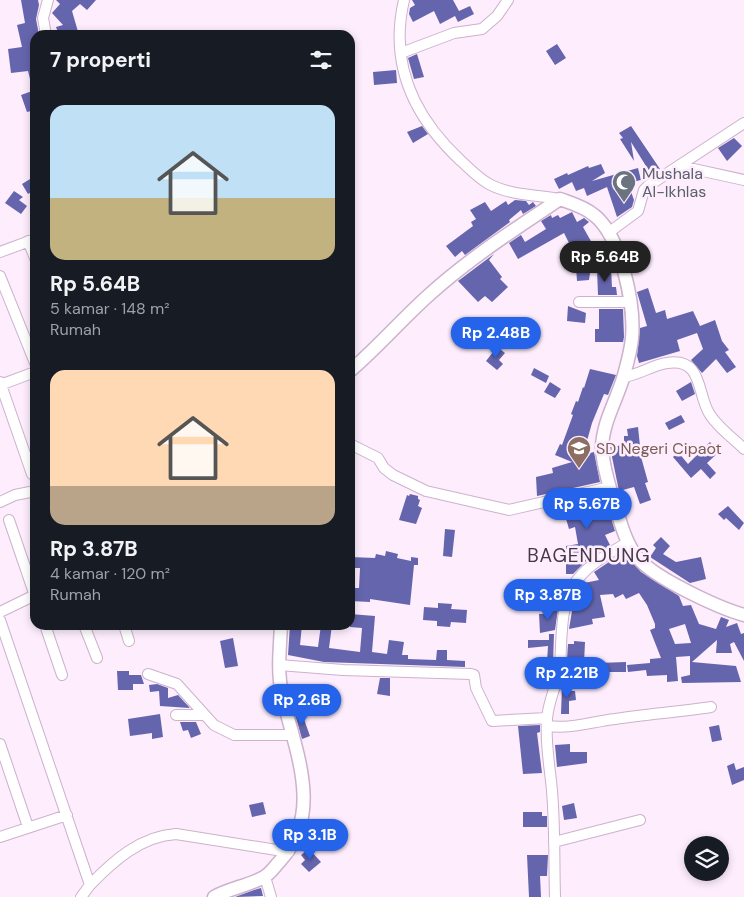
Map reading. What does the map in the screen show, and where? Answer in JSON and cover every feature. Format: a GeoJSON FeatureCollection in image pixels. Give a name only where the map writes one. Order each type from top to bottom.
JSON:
{"type":"FeatureCollection","features":[{"type":"Feature","properties":{"kind":"street"},"geometry":{"type":"LineString","coordinates":[[45,30],[43,18],[48,0]]}},
{"type":"Feature","properties":{"kind":"street"},"geometry":{"type":"LineString","coordinates":[[404,0],[399,22],[401,53],[410,94],[422,119],[450,151],[489,184],[509,190],[560,199],[595,215],[616,248],[625,273],[630,302],[632,339],[623,377],[610,408],[602,450],[610,487],[628,542],[637,558],[654,571],[697,596],[744,615]]}},
{"type":"Feature","properties":{"kind":"street"},"geometry":{"type":"LineString","coordinates":[[401,53],[454,32],[482,29],[497,16],[508,0]]}},
{"type":"Feature","properties":{"kind":"street"},"geometry":{"type":"LineString","coordinates":[[608,234],[638,211],[644,190],[648,186],[744,122]]}},
{"type":"Feature","properties":{"kind":"street"},"geometry":{"type":"LineString","coordinates":[[680,166],[744,180]]}},
{"type":"Feature","properties":{"kind":"street"},"geometry":{"type":"LineString","coordinates":[[355,367],[377,348],[429,294],[487,247],[560,199]]}},
{"type":"Feature","properties":{"kind":"street"},"geometry":{"type":"LineString","coordinates":[[0,252],[30,241]]}},
{"type":"Feature","properties":{"kind":"street"},"geometry":{"type":"LineString","coordinates":[[0,276],[30,351]]}},
{"type":"Feature","properties":{"kind":"street"},"geometry":{"type":"LineString","coordinates":[[579,302],[630,302]]}},
{"type":"Feature","properties":{"kind":"street"},"geometry":{"type":"LineString","coordinates":[[623,377],[640,374],[667,363],[679,363],[690,369],[697,377],[709,415],[744,449]]}},
{"type":"Feature","properties":{"kind":"street"},"geometry":{"type":"LineString","coordinates":[[30,374],[0,384],[30,468]]}},
{"type":"Feature","properties":{"kind":"street"},"geometry":{"type":"LineString","coordinates":[[355,446],[378,458],[384,468],[393,475],[426,491],[509,510],[610,487]]}},
{"type":"Feature","properties":{"kind":"street"},"geometry":{"type":"LineString","coordinates":[[0,502],[15,495],[30,492]]}},
{"type":"Feature","properties":{"kind":"street"},"geometry":{"type":"LineString","coordinates":[[9,520],[30,581]]}},
{"type":"Feature","properties":{"kind":"street"},"geometry":{"type":"LineString","coordinates":[[555,897],[552,788],[548,774],[547,722],[560,669],[565,608],[571,589],[586,569],[628,542]]}},
{"type":"Feature","properties":{"kind":"street"},"geometry":{"type":"LineString","coordinates":[[0,612],[30,597]]}},
{"type":"Feature","properties":{"kind":"street"},"geometry":{"type":"LineString","coordinates":[[0,620],[90,884]]}},
{"type":"Feature","properties":{"kind":"street"},"geometry":{"type":"LineString","coordinates":[[47,630],[62,675]]}},
{"type":"Feature","properties":{"kind":"street"},"geometry":{"type":"LineString","coordinates":[[86,630],[97,658]]}},
{"type":"Feature","properties":{"kind":"street"},"geometry":{"type":"LineString","coordinates":[[125,630],[129,642]]}},
{"type":"Feature","properties":{"kind":"street"},"geometry":{"type":"LineString","coordinates":[[214,897],[265,877],[288,852],[300,830],[305,798],[302,773],[282,693],[279,665],[280,630]]}},
{"type":"Feature","properties":{"kind":"street"},"geometry":{"type":"LineString","coordinates":[[279,665],[343,670],[471,674],[474,675],[476,688],[492,720],[547,722],[581,727],[612,719],[711,707]]}},
{"type":"Feature","properties":{"kind":"street"},"geometry":{"type":"LineString","coordinates":[[148,674],[177,684],[214,725],[234,735],[293,735]]}},
{"type":"Feature","properties":{"kind":"street"},"geometry":{"type":"LineString","coordinates":[[176,715],[204,714]]}},
{"type":"Feature","properties":{"kind":"street"},"geometry":{"type":"LineString","coordinates":[[0,744],[28,827]]}},
{"type":"Feature","properties":{"kind":"street"},"geometry":{"type":"LineString","coordinates":[[0,837],[67,814]]}},
{"type":"Feature","properties":{"kind":"street"},"geometry":{"type":"LineString","coordinates":[[554,842],[640,820]]}},
{"type":"Feature","properties":{"kind":"street"},"geometry":{"type":"LineString","coordinates":[[81,897],[90,884],[111,863],[130,850],[166,834],[288,852]]}},
{"type":"Feature","properties":{"kind":"street"},"geometry":{"type":"LineString","coordinates":[[265,877],[271,897]]}},
{"type":"Feature","properties":{"kind":"building"},"geometry":{"type":"Polygon","coordinates":[[[21,0],[38,0],[39,5],[36,19],[38,30],[30,30],[30,79],[28,71],[11,73],[8,49],[22,47],[17,25],[25,23],[21,0]]]}},
{"type":"Feature","properties":{"kind":"building"},"geometry":{"type":"Polygon","coordinates":[[[56,0],[96,0],[87,10],[80,4],[72,11],[78,30],[57,30],[56,27],[63,25],[52,13],[60,4],[56,0]]]}},
{"type":"Feature","properties":{"kind":"building"},"geometry":{"type":"Polygon","coordinates":[[[412,0],[453,0],[459,11],[470,6],[474,14],[458,22],[455,16],[440,24],[434,11],[413,22],[409,14],[410,8],[415,5],[412,0]]]}},
{"type":"Feature","properties":{"kind":"building"},"geometry":{"type":"Polygon","coordinates":[[[557,44],[566,58],[555,65],[546,51],[557,44]]]}},
{"type":"Feature","properties":{"kind":"building"},"geometry":{"type":"Polygon","coordinates":[[[417,54],[424,77],[414,79],[408,58],[417,54]]]}},
{"type":"Feature","properties":{"kind":"building"},"geometry":{"type":"Polygon","coordinates":[[[396,70],[397,83],[374,85],[373,72],[396,70]]]}},
{"type":"Feature","properties":{"kind":"building"},"geometry":{"type":"Polygon","coordinates":[[[30,92],[30,111],[27,112],[21,95],[30,92]]]}},
{"type":"Feature","properties":{"kind":"building"},"geometry":{"type":"Polygon","coordinates":[[[422,126],[428,134],[413,143],[407,132],[422,126]]]}},
{"type":"Feature","properties":{"kind":"building"},"geometry":{"type":"Polygon","coordinates":[[[631,126],[660,169],[651,174],[631,142],[634,161],[620,139],[623,138],[619,133],[631,126]]]}},
{"type":"Feature","properties":{"kind":"building"},"geometry":{"type":"Polygon","coordinates":[[[734,138],[742,146],[727,161],[718,148],[734,138]]]}},
{"type":"Feature","properties":{"kind":"building"},"geometry":{"type":"Polygon","coordinates":[[[601,164],[605,173],[592,181],[638,168],[641,180],[628,183],[634,200],[632,207],[617,217],[607,187],[587,196],[584,188],[576,191],[572,182],[559,189],[554,179],[588,166],[589,168],[601,164]]]}},
{"type":"Feature","properties":{"kind":"building"},"geometry":{"type":"Polygon","coordinates":[[[30,179],[30,193],[28,194],[22,184],[30,179]]]}},
{"type":"Feature","properties":{"kind":"building"},"geometry":{"type":"Polygon","coordinates":[[[14,191],[23,197],[19,200],[27,206],[21,214],[5,203],[14,191]]]}},
{"type":"Feature","properties":{"kind":"building"},"geometry":{"type":"Polygon","coordinates":[[[515,200],[526,201],[529,205],[533,202],[536,206],[523,214],[521,210],[509,220],[510,222],[465,255],[462,251],[455,257],[446,246],[473,226],[471,222],[476,219],[470,210],[485,202],[491,211],[506,201],[508,205],[515,200]]]}},
{"type":"Feature","properties":{"kind":"building"},"geometry":{"type":"Polygon","coordinates":[[[572,212],[577,222],[584,218],[589,222],[583,227],[592,243],[574,253],[564,233],[518,259],[509,243],[521,235],[525,242],[546,229],[541,221],[551,215],[552,218],[558,215],[560,218],[572,212]]]}},
{"type":"Feature","properties":{"kind":"building"},"geometry":{"type":"Polygon","coordinates":[[[494,254],[489,260],[502,277],[500,279],[508,287],[492,302],[485,296],[478,302],[458,281],[494,254]]]}},
{"type":"Feature","properties":{"kind":"building"},"geometry":{"type":"Polygon","coordinates":[[[591,266],[589,280],[577,281],[576,267],[591,266]]]}},
{"type":"Feature","properties":{"kind":"building"},"geometry":{"type":"Polygon","coordinates":[[[611,269],[612,287],[616,287],[617,295],[598,295],[597,270],[611,269]]]}},
{"type":"Feature","properties":{"kind":"building"},"geometry":{"type":"Polygon","coordinates":[[[648,288],[656,313],[665,310],[667,319],[693,311],[700,326],[715,320],[722,341],[729,350],[725,352],[736,367],[727,373],[716,359],[702,373],[691,360],[703,349],[697,333],[677,340],[680,351],[639,363],[637,356],[640,328],[647,326],[637,292],[648,288]]]}},
{"type":"Feature","properties":{"kind":"building"},"geometry":{"type":"Polygon","coordinates":[[[568,306],[586,313],[585,323],[567,321],[568,306]]]}},
{"type":"Feature","properties":{"kind":"building"},"geometry":{"type":"Polygon","coordinates":[[[599,309],[623,309],[624,337],[620,358],[623,342],[595,342],[595,329],[599,329],[599,309]]]}},
{"type":"Feature","properties":{"kind":"building"},"geometry":{"type":"Polygon","coordinates":[[[497,347],[505,353],[499,360],[503,364],[497,370],[486,361],[497,347]]]}},
{"type":"Feature","properties":{"kind":"building"},"geometry":{"type":"Polygon","coordinates":[[[534,368],[549,376],[546,383],[531,375],[534,368]]]}},
{"type":"Feature","properties":{"kind":"building"},"geometry":{"type":"Polygon","coordinates":[[[590,369],[616,375],[608,395],[604,394],[592,423],[583,455],[594,452],[600,482],[537,496],[536,477],[553,473],[552,468],[572,462],[555,455],[560,444],[562,445],[573,415],[571,414],[584,388],[590,369]]]}},
{"type":"Feature","properties":{"kind":"building"},"geometry":{"type":"Polygon","coordinates":[[[550,382],[561,389],[555,398],[544,392],[550,382]]]}},
{"type":"Feature","properties":{"kind":"building"},"geometry":{"type":"Polygon","coordinates":[[[691,382],[695,394],[682,401],[676,391],[691,382]]]}},
{"type":"Feature","properties":{"kind":"building"},"geometry":{"type":"Polygon","coordinates":[[[681,415],[685,422],[669,430],[665,423],[681,415]]]}},
{"type":"Feature","properties":{"kind":"building"},"geometry":{"type":"Polygon","coordinates":[[[638,427],[640,446],[638,446],[648,482],[645,483],[651,500],[640,504],[634,487],[619,491],[610,447],[624,445],[624,436],[628,436],[627,429],[638,427]]]}},
{"type":"Feature","properties":{"kind":"building"},"geometry":{"type":"Polygon","coordinates":[[[710,442],[719,452],[707,463],[716,473],[710,479],[701,469],[691,478],[673,457],[678,452],[688,464],[710,442]]]}},
{"type":"Feature","properties":{"kind":"building"},"geometry":{"type":"Polygon","coordinates":[[[410,494],[418,496],[420,500],[418,506],[422,508],[416,524],[399,520],[407,495],[409,496],[410,494]]]}},
{"type":"Feature","properties":{"kind":"building"},"geometry":{"type":"Polygon","coordinates":[[[604,495],[615,531],[605,535],[610,545],[586,561],[573,574],[566,574],[566,546],[578,544],[575,527],[569,529],[562,505],[604,495]]]}},
{"type":"Feature","properties":{"kind":"building"},"geometry":{"type":"Polygon","coordinates":[[[728,506],[744,523],[739,530],[726,518],[724,520],[718,514],[728,506]]]}},
{"type":"Feature","properties":{"kind":"building"},"geometry":{"type":"Polygon","coordinates":[[[445,529],[455,530],[452,557],[443,556],[445,529]]]}},
{"type":"Feature","properties":{"kind":"building"},"geometry":{"type":"Polygon","coordinates":[[[661,537],[670,546],[663,554],[676,562],[701,557],[706,579],[690,583],[650,557],[656,548],[653,545],[661,537]]]}},
{"type":"Feature","properties":{"kind":"building"},"geometry":{"type":"Polygon","coordinates":[[[386,551],[398,554],[397,558],[411,561],[411,557],[418,558],[418,565],[414,565],[410,605],[370,599],[370,602],[355,601],[355,588],[359,588],[360,568],[355,568],[355,557],[375,558],[376,554],[385,556],[386,551]]]}},
{"type":"Feature","properties":{"kind":"building"},"geometry":{"type":"Polygon","coordinates":[[[624,552],[641,572],[679,596],[683,606],[691,605],[699,624],[716,629],[721,617],[729,620],[726,627],[737,623],[741,634],[744,633],[744,661],[734,642],[730,644],[732,653],[716,653],[717,640],[692,662],[736,666],[741,682],[682,683],[681,677],[690,675],[690,656],[676,657],[678,681],[667,682],[667,675],[647,676],[646,670],[628,672],[627,665],[650,663],[650,659],[661,658],[650,630],[655,628],[655,624],[647,605],[639,593],[626,599],[623,594],[615,598],[613,594],[600,595],[605,617],[592,619],[593,624],[569,629],[573,605],[586,599],[584,583],[599,580],[594,572],[624,552]],[[685,624],[669,629],[675,644],[691,643],[685,624]]]}},
{"type":"Feature","properties":{"kind":"building"},"geometry":{"type":"Polygon","coordinates":[[[438,603],[452,604],[451,609],[467,610],[466,623],[451,622],[450,627],[437,626],[437,621],[423,620],[424,607],[438,608],[438,603]]]}},
{"type":"Feature","properties":{"kind":"building"},"geometry":{"type":"Polygon","coordinates":[[[558,609],[555,630],[540,633],[539,614],[545,614],[545,610],[558,609]]]}},
{"type":"Feature","properties":{"kind":"building"},"geometry":{"type":"Polygon","coordinates":[[[355,614],[375,616],[372,652],[387,654],[389,640],[404,642],[402,655],[408,655],[408,659],[436,660],[437,650],[447,650],[447,660],[465,661],[465,667],[324,662],[288,655],[290,630],[302,630],[300,645],[318,647],[320,630],[331,630],[329,648],[360,652],[362,628],[355,627],[355,614]]]}},
{"type":"Feature","properties":{"kind":"building"},"geometry":{"type":"Polygon","coordinates":[[[549,634],[554,634],[553,663],[547,662],[548,646],[528,648],[528,640],[549,640],[549,634]]]}},
{"type":"Feature","properties":{"kind":"building"},"geometry":{"type":"Polygon","coordinates":[[[233,638],[238,666],[225,668],[220,641],[233,638]]]}},
{"type":"Feature","properties":{"kind":"building"},"geometry":{"type":"Polygon","coordinates":[[[574,641],[585,642],[584,664],[580,678],[566,674],[568,644],[574,644],[574,641]]]}},
{"type":"Feature","properties":{"kind":"building"},"geometry":{"type":"Polygon","coordinates":[[[626,662],[626,672],[599,672],[598,663],[626,662]]]}},
{"type":"Feature","properties":{"kind":"building"},"geometry":{"type":"Polygon","coordinates":[[[117,671],[129,671],[129,675],[141,675],[144,684],[133,684],[133,690],[118,690],[117,671]]]}},
{"type":"Feature","properties":{"kind":"building"},"geometry":{"type":"Polygon","coordinates":[[[380,678],[390,678],[390,696],[377,694],[380,678]]]}},
{"type":"Feature","properties":{"kind":"building"},"geometry":{"type":"Polygon","coordinates":[[[157,684],[168,688],[168,698],[178,695],[190,708],[160,706],[159,691],[150,692],[149,685],[157,684]]]}},
{"type":"Feature","properties":{"kind":"building"},"geometry":{"type":"Polygon","coordinates":[[[562,685],[569,685],[569,691],[575,691],[576,700],[569,701],[569,714],[561,714],[562,685]]]}},
{"type":"Feature","properties":{"kind":"building"},"geometry":{"type":"Polygon","coordinates":[[[301,711],[310,736],[302,739],[295,714],[301,711]]]}},
{"type":"Feature","properties":{"kind":"building"},"geometry":{"type":"Polygon","coordinates":[[[160,714],[163,737],[152,739],[152,733],[130,736],[128,719],[160,714]]]}},
{"type":"Feature","properties":{"kind":"building"},"geometry":{"type":"Polygon","coordinates":[[[180,722],[196,722],[201,734],[191,738],[188,730],[183,731],[180,722]]]}},
{"type":"Feature","properties":{"kind":"building"},"geometry":{"type":"Polygon","coordinates":[[[540,725],[540,732],[537,733],[542,773],[523,774],[518,726],[540,725]]]}},
{"type":"Feature","properties":{"kind":"building"},"geometry":{"type":"Polygon","coordinates":[[[719,725],[722,740],[712,742],[709,727],[719,725]]]}},
{"type":"Feature","properties":{"kind":"building"},"geometry":{"type":"Polygon","coordinates":[[[570,744],[570,752],[587,752],[587,763],[557,767],[555,745],[570,744]]]}},
{"type":"Feature","properties":{"kind":"building"},"geometry":{"type":"Polygon","coordinates":[[[734,763],[736,770],[744,767],[744,780],[732,785],[727,766],[734,763]]]}},
{"type":"Feature","properties":{"kind":"building"},"geometry":{"type":"Polygon","coordinates":[[[263,802],[266,814],[252,817],[249,805],[263,802]]]}},
{"type":"Feature","properties":{"kind":"building"},"geometry":{"type":"Polygon","coordinates":[[[574,803],[577,818],[564,820],[562,806],[574,803]]]}},
{"type":"Feature","properties":{"kind":"building"},"geometry":{"type":"Polygon","coordinates":[[[523,812],[542,812],[542,816],[547,816],[547,827],[523,827],[523,812]]]}},
{"type":"Feature","properties":{"kind":"building"},"geometry":{"type":"Polygon","coordinates":[[[327,833],[334,835],[329,851],[314,847],[317,836],[325,839],[327,833]]]}},
{"type":"Feature","properties":{"kind":"building"},"geometry":{"type":"Polygon","coordinates":[[[309,849],[321,862],[309,872],[301,864],[305,860],[301,855],[309,849]]]}},
{"type":"Feature","properties":{"kind":"building"},"geometry":{"type":"Polygon","coordinates":[[[527,855],[548,855],[547,876],[540,876],[541,897],[529,897],[527,855]]]}},
{"type":"Feature","properties":{"kind":"building"},"geometry":{"type":"Polygon","coordinates":[[[261,888],[263,896],[235,897],[254,890],[261,888]]]}},
{"type":"Feature","properties":{"kind":"place","name":"Mushala Al-Ikhlas"},"geometry":{"type":"Point","coordinates":[624,203]}},
{"type":"Feature","properties":{"kind":"place","name":"SD Negeri Cipaot"},"geometry":{"type":"Point","coordinates":[579,469]}},
{"type":"Feature","properties":{"kind":"district","name":"BAGENDUNG"},"geometry":{"type":"Point","coordinates":[589,555]}}]}
